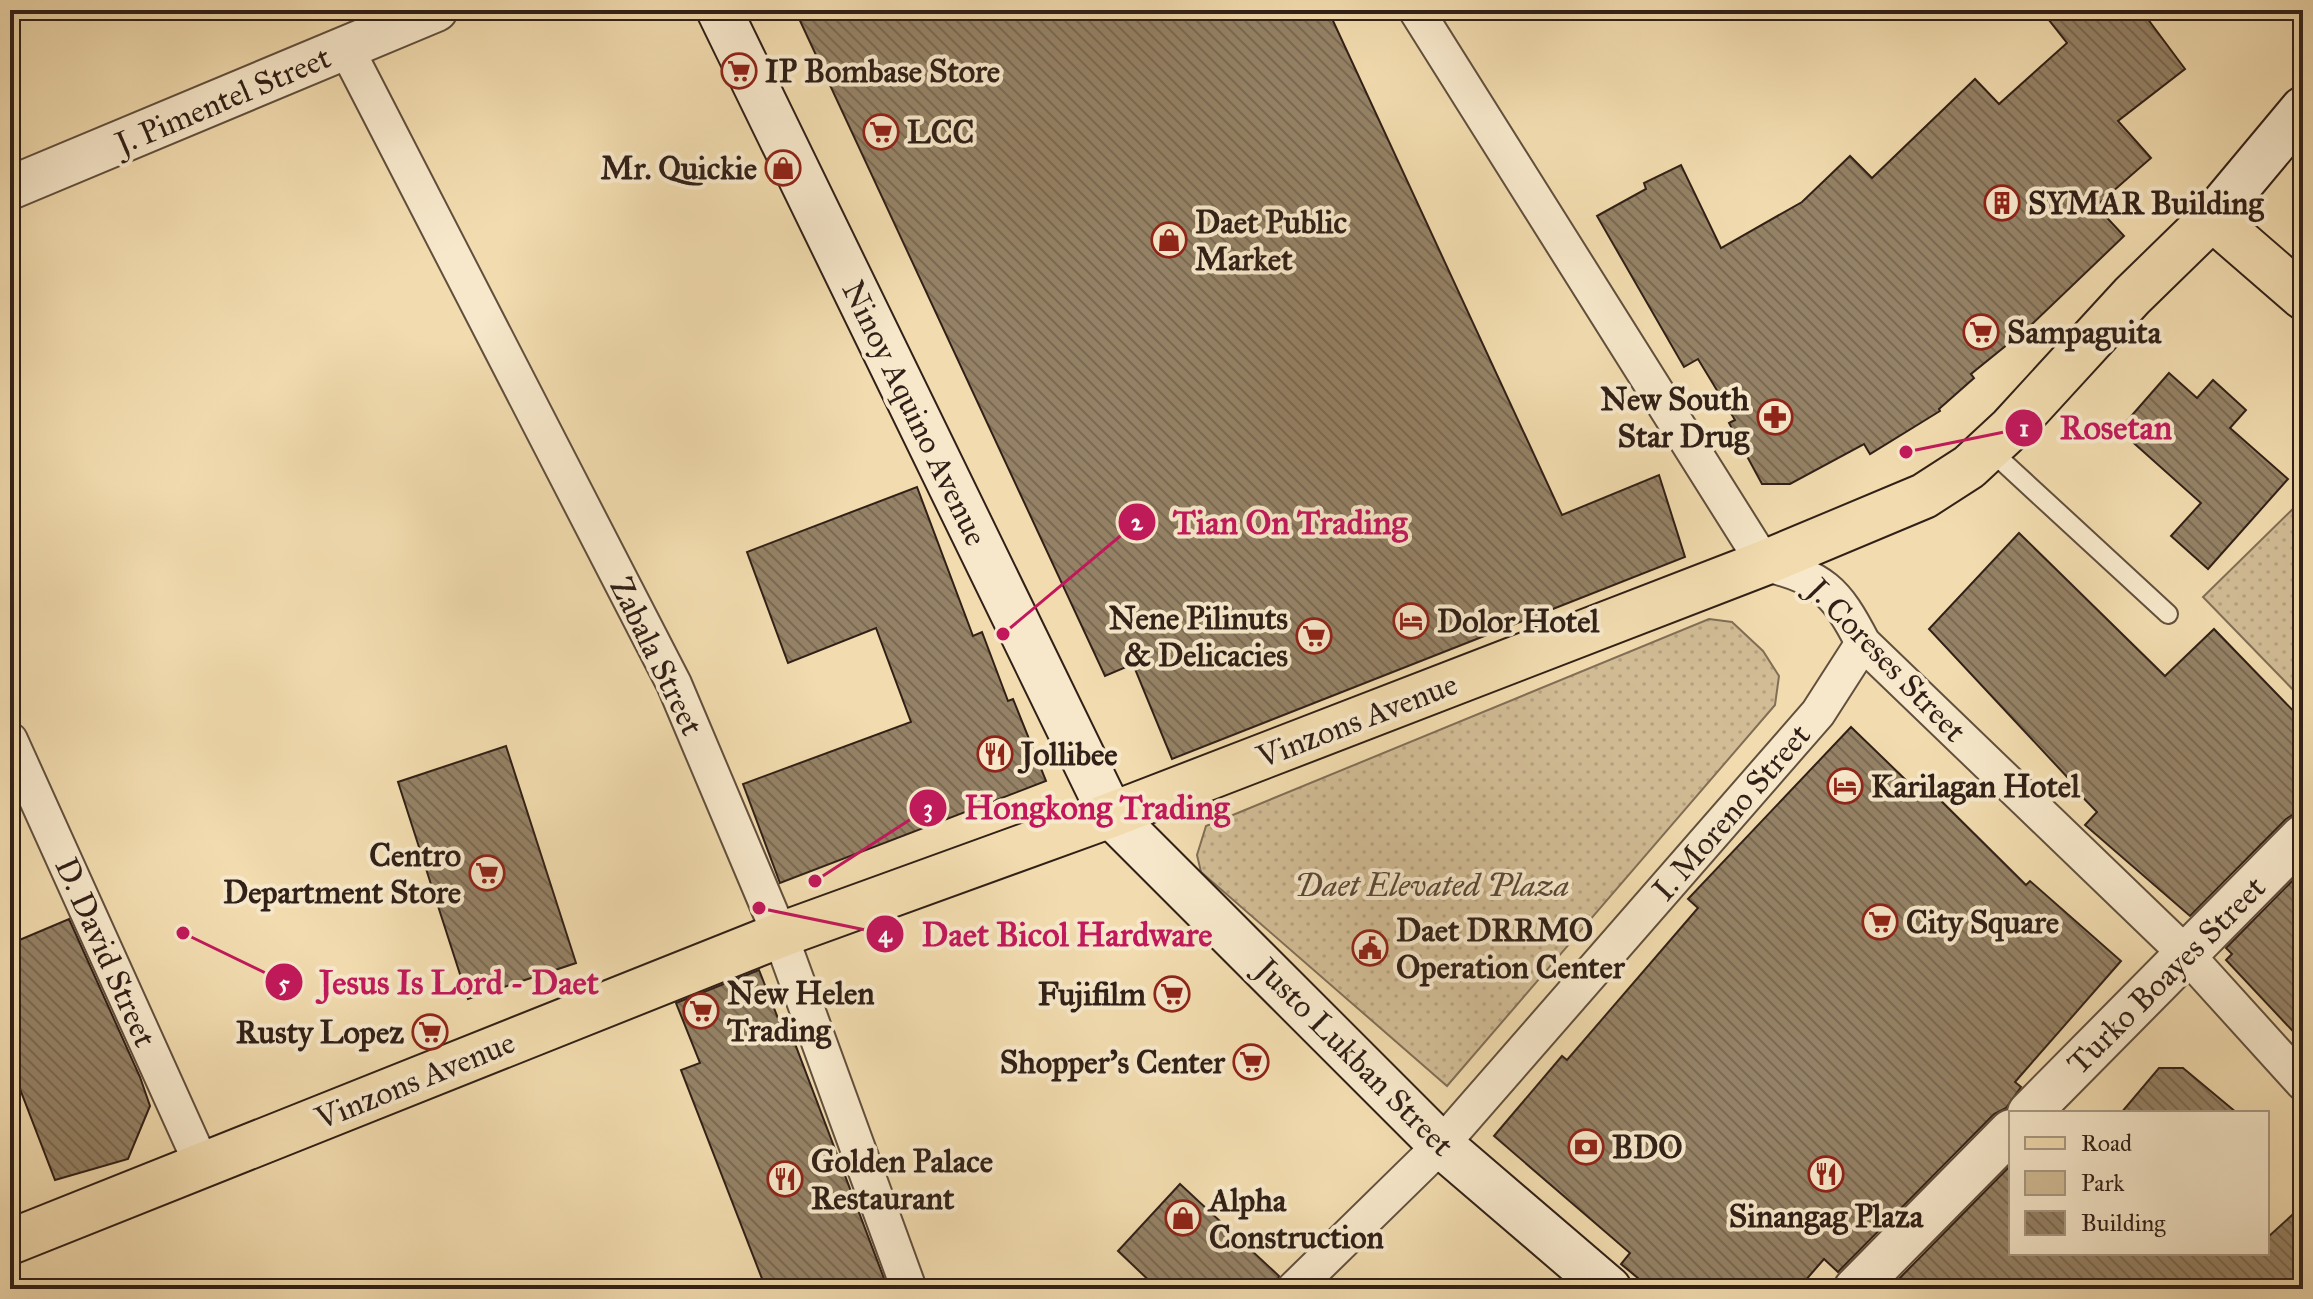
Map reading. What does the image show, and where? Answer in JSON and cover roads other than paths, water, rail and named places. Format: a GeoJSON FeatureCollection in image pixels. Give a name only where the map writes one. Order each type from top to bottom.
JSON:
{"type":"FeatureCollection","features":[{"type":"Feature","properties":{"kind":"main road","name":"Ninoy Aquino Avenue"},"geometry":{"type":"LineString","coordinates":[[719,10],[1111,815]]}},
{"type":"Feature","properties":{"kind":"main road"},"geometry":{"type":"LineString","coordinates":[[2303,109],[2212,218],[2303,297]]}},
{"type":"Feature","properties":{"kind":"main road","name":"Vinzons Avenue"},"geometry":{"type":"LineString","coordinates":[[10,1242],[780,935],[1111,815],[1764,563],[1924,496],[1969,467],[1989,449],[2132,296],[2212,218]]}},
{"type":"Feature","properties":{"kind":"main road","name":"Justo Lukban Street"},"geometry":{"type":"LineString","coordinates":[[1111,815],[1441,1145],[1609,1289]]}},
{"type":"Feature","properties":{"kind":"street","name":"J. Pimentel Street"},"geometry":{"type":"LineString","coordinates":[[10,188],[436,10]]}},
{"type":"Feature","properties":{"kind":"street"},"geometry":{"type":"LineString","coordinates":[[1416,10],[1764,563]]}},
{"type":"Feature","properties":{"kind":"street","name":"Zabala Street"},"geometry":{"type":"LineString","coordinates":[[346,48],[674,684],[780,935],[909,1289]]}},
{"type":"Feature","properties":{"kind":"street","name":"J. Coreses Street"},"geometry":{"type":"LineString","coordinates":[[1764,563],[1802,573],[1826,588],[1847,612],[1863,643],[2186,954],[2303,1083]]}},
{"type":"Feature","properties":{"kind":"street","name":"I. Moreno Street"},"geometry":{"type":"LineString","coordinates":[[1294,1289],[1441,1145],[1818,713],[1863,643]]}},
{"type":"Feature","properties":{"kind":"street","name":"D. David Street"},"geometry":{"type":"LineString","coordinates":[[10,740],[202,1165]]}},
{"type":"Feature","properties":{"kind":"street","name":"Turko Boayes Street"},"geometry":{"type":"LineString","coordinates":[[2031,1111],[2303,836]]}},
{"type":"Feature","properties":{"kind":"street"},"geometry":{"type":"LineString","coordinates":[[1855,1289],[2009,1133]]}},
{"type":"Feature","properties":{"kind":"lane"},"geometry":{"type":"LineString","coordinates":[[1989,449],[2168,614]]}},
{"type":"Feature","properties":{"kind":"place","name":"IP Bombase Store"},"geometry":{"type":"Point","coordinates":[739,71]}},
{"type":"Feature","properties":{"kind":"place","name":"LCC"},"geometry":{"type":"Point","coordinates":[881,132]}},
{"type":"Feature","properties":{"kind":"place","name":"Mr. Quickie"},"geometry":{"type":"Point","coordinates":[783,168]}},
{"type":"Feature","properties":{"kind":"place","name":"SYMAR Building"},"geometry":{"type":"Point","coordinates":[2002,203]}},
{"type":"Feature","properties":{"kind":"place","name":"Daet Public Market"},"geometry":{"type":"Point","coordinates":[1169,240]}},
{"type":"Feature","properties":{"kind":"place","name":"Sampaguita"},"geometry":{"type":"Point","coordinates":[1981,332]}},
{"type":"Feature","properties":{"kind":"place","name":"New South Star Drug"},"geometry":{"type":"Point","coordinates":[1775,417]}},
{"type":"Feature","properties":{"kind":"place","name":"Rosetan"},"geometry":{"type":"Point","coordinates":[1906,452]}},
{"type":"Feature","properties":{"kind":"place","name":"Dolor Hotel"},"geometry":{"type":"Point","coordinates":[1411,621]}},
{"type":"Feature","properties":{"kind":"place","name":"Tian On Trading"},"geometry":{"type":"Point","coordinates":[1003,634]}},
{"type":"Feature","properties":{"kind":"place","name":"Nene Pilinuts & Delicacies"},"geometry":{"type":"Point","coordinates":[1314,636]}},
{"type":"Feature","properties":{"kind":"place","name":"Jollibee"},"geometry":{"type":"Point","coordinates":[995,754]}},
{"type":"Feature","properties":{"kind":"place","name":"Karilagan Hotel"},"geometry":{"type":"Point","coordinates":[1845,786]}},
{"type":"Feature","properties":{"kind":"place","name":"Centro Department Store"},"geometry":{"type":"Point","coordinates":[487,873]}},
{"type":"Feature","properties":{"kind":"place","name":"Hongkong Trading"},"geometry":{"type":"Point","coordinates":[815,881]}},
{"type":"Feature","properties":{"kind":"place","name":"Daet Bicol Hardware"},"geometry":{"type":"Point","coordinates":[759,908]}},
{"type":"Feature","properties":{"kind":"place","name":"City Square"},"geometry":{"type":"Point","coordinates":[1880,922]}},
{"type":"Feature","properties":{"kind":"place","name":"Jesus Is Lord - Daet"},"geometry":{"type":"Point","coordinates":[183,933]}},
{"type":"Feature","properties":{"kind":"place","name":"Daet DRRMO Operation Center"},"geometry":{"type":"Point","coordinates":[1370,948]}},
{"type":"Feature","properties":{"kind":"place","name":"Fujifilm"},"geometry":{"type":"Point","coordinates":[1172,994]}},
{"type":"Feature","properties":{"kind":"place","name":"New Helen Trading"},"geometry":{"type":"Point","coordinates":[701,1011]}},
{"type":"Feature","properties":{"kind":"place","name":"Rusty Lopez"},"geometry":{"type":"Point","coordinates":[430,1032]}},
{"type":"Feature","properties":{"kind":"place","name":"Shopper's Center"},"geometry":{"type":"Point","coordinates":[1251,1062]}},
{"type":"Feature","properties":{"kind":"place","name":"BDO"},"geometry":{"type":"Point","coordinates":[1586,1147]}},
{"type":"Feature","properties":{"kind":"place","name":"Sinangag Plaza"},"geometry":{"type":"Point","coordinates":[1826,1174]}},
{"type":"Feature","properties":{"kind":"place","name":"Golden Palace Restaurant"},"geometry":{"type":"Point","coordinates":[785,1179]}},
{"type":"Feature","properties":{"kind":"place","name":"Alpha Construction"},"geometry":{"type":"Point","coordinates":[1183,1218]}},
{"type":"Feature","properties":{"kind":"park label","name":"Daet Elevated Plaza"},"geometry":{"type":"Point","coordinates":[1432,885]}}]}
